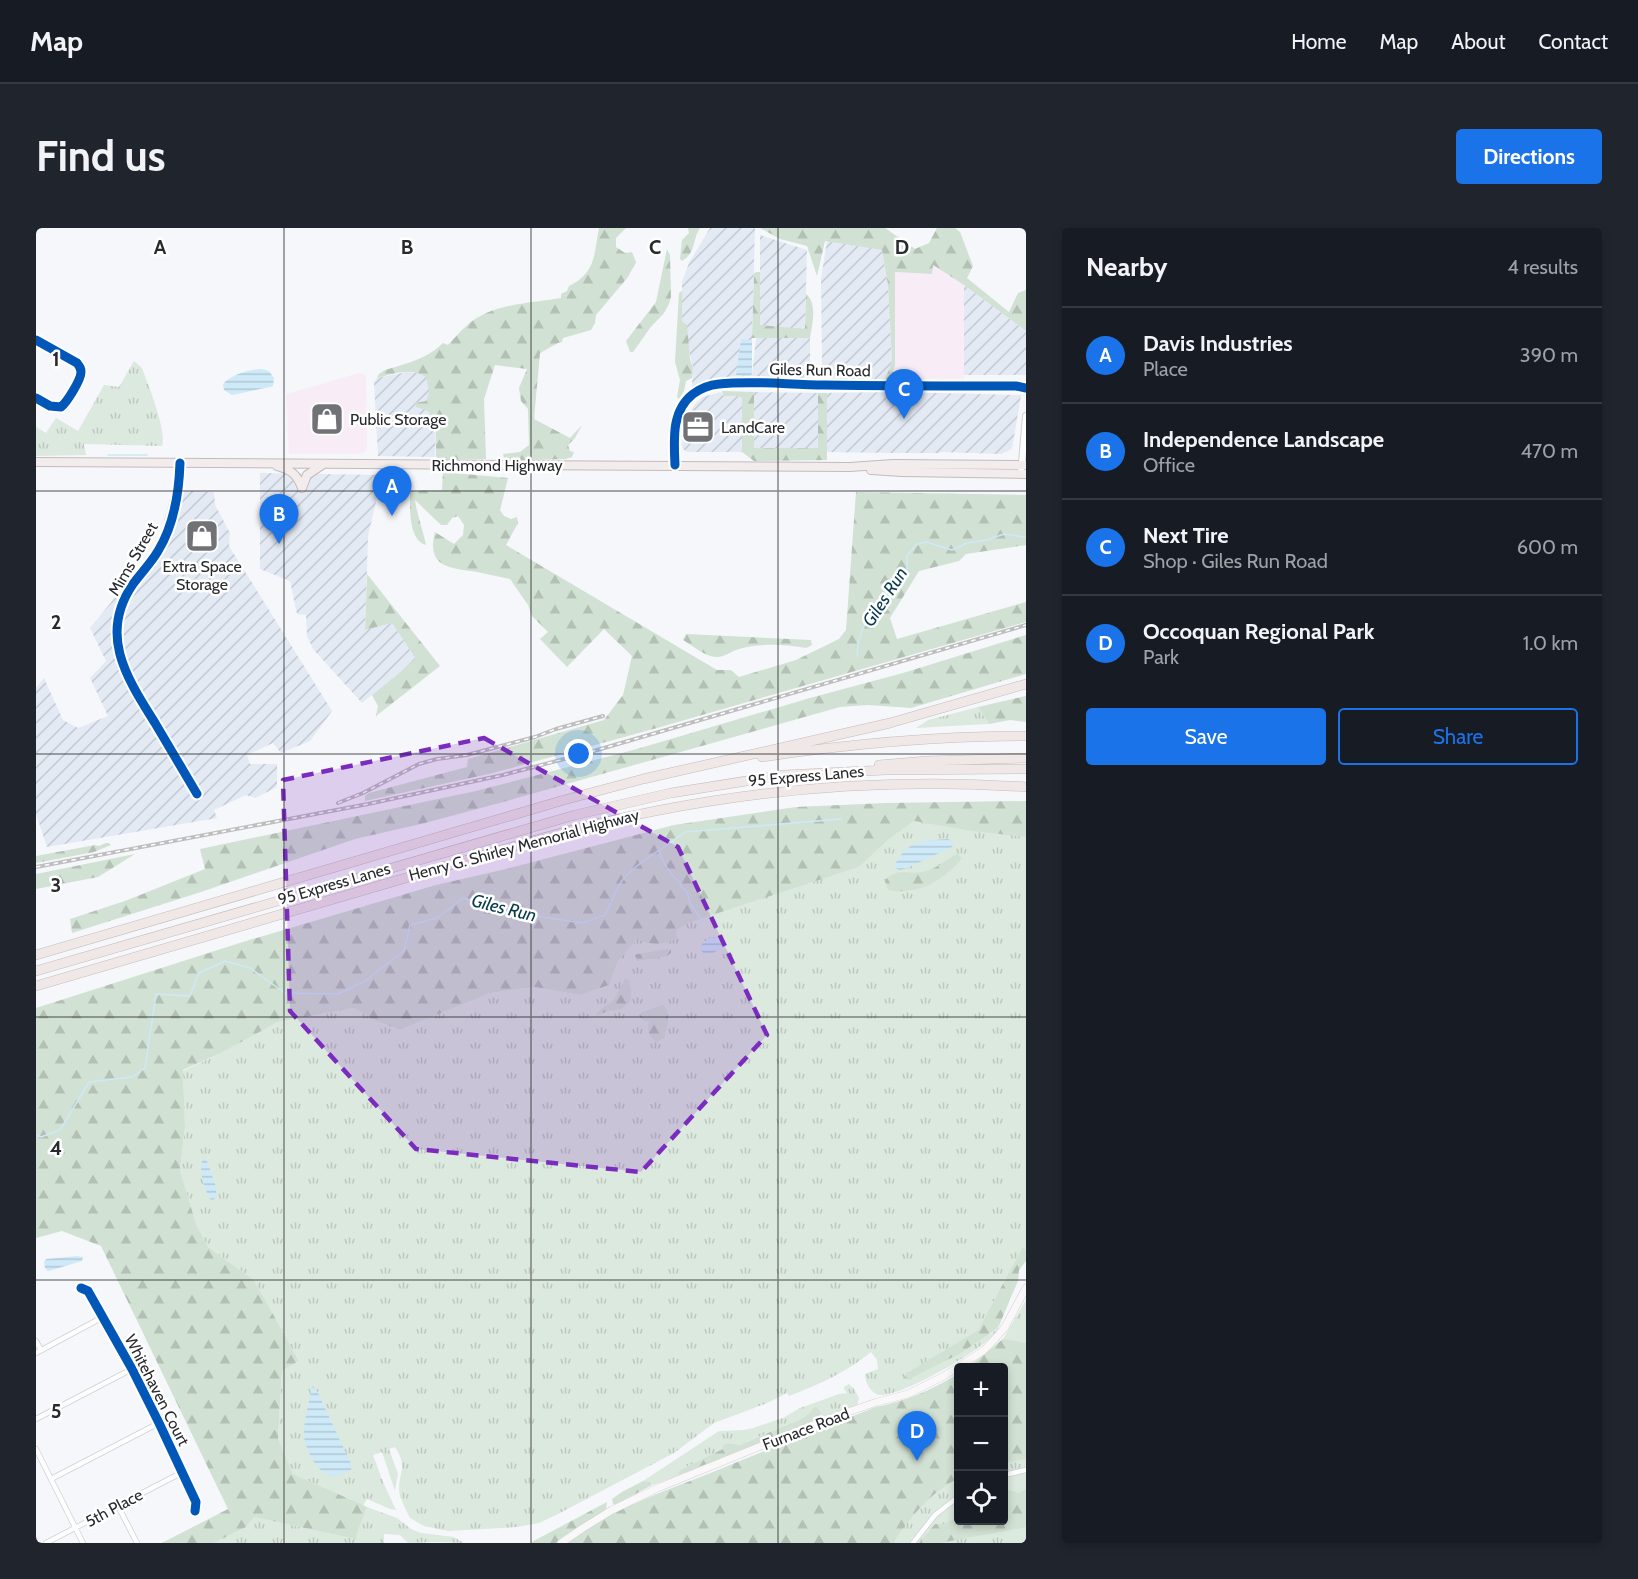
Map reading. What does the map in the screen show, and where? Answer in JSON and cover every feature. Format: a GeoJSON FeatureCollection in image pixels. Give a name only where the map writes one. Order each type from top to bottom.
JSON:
{"type":"FeatureCollection","features":[{"type":"Feature","properties":{"kind":"highway","name":"Richmond Highway"},"geometry":{"type":"LineString","coordinates":[[36,462],[850,467],[902,472],[1024,469]]}},
{"type":"Feature","properties":{"kind":"highway"},"geometry":{"type":"LineString","coordinates":[[268,463],[293,472],[302,488],[304,479],[309,473],[325,464]]}},
{"type":"Feature","properties":{"kind":"highway"},"geometry":{"type":"LineString","coordinates":[[706,766],[890,723],[1026,684]]}},
{"type":"Feature","properties":{"kind":"highway"},"geometry":{"type":"LineString","coordinates":[[706,766],[860,745],[963,737],[1026,736]]}},
{"type":"Feature","properties":{"kind":"highway"},"geometry":{"type":"LineString","coordinates":[[836,772],[927,760],[1026,758]]}},
{"type":"Feature","properties":{"kind":"highway","name":"Henry G. Shirley Memorial Highway"},"geometry":{"type":"LineString","coordinates":[[36,955],[555,802],[643,779],[706,766]]}},
{"type":"Feature","properties":{"kind":"highway","name":"95 Express Lanes"},"geometry":{"type":"LineString","coordinates":[[36,971],[615,805],[717,785],[784,775],[836,772],[1026,770]]}},
{"type":"Feature","properties":{"kind":"highway","name":"Henry G. Shirley Memorial Highway"},"geometry":{"type":"LineString","coordinates":[[36,986],[555,834],[665,808],[747,795],[841,786],[916,783],[1026,787]]}},
{"type":"Feature","properties":{"kind":"main road","name":"Furnace Road"},"geometry":{"type":"LineString","coordinates":[[561,1543],[612,1510],[660,1487],[825,1420],[908,1394],[944,1376],[974,1357],[994,1340],[1005,1327],[1026,1288]]}},
{"type":"Feature","properties":{"kind":"street"},"geometry":{"type":"LineString","coordinates":[[36,340],[77,363],[81,368],[81,374],[66,403],[61,407],[50,406],[36,398]]}},
{"type":"Feature","properties":{"kind":"street","name":"Giles Run Road"},"geometry":{"type":"LineString","coordinates":[[675,465],[675,427],[679,412],[692,395],[713,384],[1026,388]]}},
{"type":"Feature","properties":{"kind":"street"},"geometry":{"type":"LineString","coordinates":[[1024,469],[1026,416]]}},
{"type":"Feature","properties":{"kind":"street","name":"Mims Street"},"geometry":{"type":"LineString","coordinates":[[180,463],[178,488],[167,533],[156,555],[127,596],[121,612],[118,638],[120,655],[128,678],[197,794]]}},
{"type":"Feature","properties":{"kind":"street","name":"Whitehaven Court"},"geometry":{"type":"LineString","coordinates":[[81,1288],[88,1291],[132,1370],[196,1502],[195,1511]]}},
{"type":"Feature","properties":{"kind":"street"},"geometry":{"type":"LineString","coordinates":[[36,1341],[39,1351],[103,1317]]}},
{"type":"Feature","properties":{"kind":"street"},"geometry":{"type":"LineString","coordinates":[[36,1419],[132,1370]]}},
{"type":"Feature","properties":{"kind":"street"},"geometry":{"type":"LineString","coordinates":[[51,1479],[159,1423]]}},
{"type":"Feature","properties":{"kind":"street"},"geometry":{"type":"LineString","coordinates":[[36,1449],[84,1543]]}},
{"type":"Feature","properties":{"kind":"street"},"geometry":{"type":"LineString","coordinates":[[1008,1474],[1026,1470]]}},
{"type":"Feature","properties":{"kind":"street","name":"5th Place"},"geometry":{"type":"LineString","coordinates":[[46,1543],[182,1473]]}},
{"type":"Feature","properties":{"kind":"street"},"geometry":{"type":"LineString","coordinates":[[913,1543],[935,1515],[954,1500]]}},
{"type":"Feature","properties":{"kind":"street"},"geometry":{"type":"LineString","coordinates":[[118,1506],[137,1543]]}},
{"type":"Feature","properties":{"kind":"highlighted area"},"geometry":{"type":"Polygon","coordinates":[[[484,738],[678,847],[767,1035],[641,1172],[416,1149],[290,1011],[283,780],[484,738]]]}},
{"type":"Feature","properties":{"kind":"shaded area"},"geometry":{"type":"Polygon","coordinates":[[[710,228],[755,228],[752,376],[756,338],[810,338],[810,380],[724,379],[710,380],[692,387],[693,368],[682,321],[682,282],[689,263],[710,228]]]}},
{"type":"Feature","properties":{"kind":"shaded area"},"geometry":{"type":"Polygon","coordinates":[[[760,235],[807,250],[805,329],[760,326],[760,235]]]}},
{"type":"Feature","properties":{"kind":"shaded area"},"geometry":{"type":"Polygon","coordinates":[[[827,241],[882,250],[888,285],[892,361],[885,380],[833,380],[822,365],[821,279],[827,241]]]}},
{"type":"Feature","properties":{"kind":"shaded area"},"geometry":{"type":"Polygon","coordinates":[[[932,265],[964,285],[964,382],[892,382],[895,366],[895,272],[932,274],[932,265]]]}},
{"type":"Feature","properties":{"kind":"shaded area"},"geometry":{"type":"Polygon","coordinates":[[[964,285],[1026,331],[1026,375],[964,375],[964,285]]]}},
{"type":"Feature","properties":{"kind":"shaded area"},"geometry":{"type":"Polygon","coordinates":[[[406,372],[420,373],[427,377],[436,423],[435,457],[378,456],[374,382],[377,378],[406,372]]]}},
{"type":"Feature","properties":{"kind":"shaded area","name":"Public Storage"},"geometry":{"type":"Polygon","coordinates":[[[359,373],[366,375],[366,451],[359,454],[289,454],[286,394],[359,373]]]}},
{"type":"Feature","properties":{"kind":"shaded area"},"geometry":{"type":"Polygon","coordinates":[[[721,392],[723,396],[742,398],[742,452],[687,452],[682,447],[683,421],[703,397],[721,392]]]}},
{"type":"Feature","properties":{"kind":"shaded area"},"geometry":{"type":"Polygon","coordinates":[[[754,392],[818,393],[819,449],[753,448],[754,392]]]}},
{"type":"Feature","properties":{"kind":"shaded area"},"geometry":{"type":"Polygon","coordinates":[[[827,393],[1021,395],[1012,449],[1001,454],[827,452],[827,393]]]}},
{"type":"Feature","properties":{"kind":"shaded area"},"geometry":{"type":"Polygon","coordinates":[[[260,473],[380,475],[368,536],[365,630],[392,623],[416,659],[362,703],[313,649],[307,636],[306,615],[297,614],[290,581],[260,569],[260,473]]]}},
{"type":"Feature","properties":{"kind":"shaded area"},"geometry":{"type":"Polygon","coordinates":[[[172,490],[214,492],[215,505],[230,533],[229,546],[332,711],[310,741],[281,753],[273,743],[247,755],[250,764],[277,764],[277,787],[255,798],[246,795],[214,810],[217,818],[47,847],[36,814],[36,688],[44,678],[63,720],[78,728],[108,716],[90,678],[106,661],[90,628],[140,567],[160,536],[172,490]]]}},
{"type":"Feature","properties":{"kind":"green space"},"geometry":{"type":"Polygon","coordinates":[[[599,228],[626,228],[616,238],[616,247],[625,253],[632,252],[636,262],[628,277],[596,315],[591,330],[563,338],[562,342],[540,353],[534,419],[570,438],[582,425],[568,445],[570,451],[574,452],[572,457],[505,461],[503,454],[520,452],[529,445],[528,409],[521,401],[519,388],[527,369],[495,365],[484,399],[486,459],[436,460],[436,423],[428,411],[416,407],[415,403],[426,401],[428,398],[429,389],[426,377],[408,372],[377,378],[379,374],[423,357],[443,343],[448,345],[475,319],[485,314],[517,304],[561,298],[561,294],[589,269],[599,228]]]}},
{"type":"Feature","properties":{"kind":"green space"},"geometry":{"type":"Polygon","coordinates":[[[688,228],[700,228],[690,254],[682,261],[680,259],[682,240],[689,233],[688,228]]]}},
{"type":"Feature","properties":{"kind":"green space"},"geometry":{"type":"Polygon","coordinates":[[[760,228],[885,228],[915,249],[929,243],[937,228],[955,228],[960,232],[973,266],[967,278],[1009,312],[1018,293],[1026,290],[1026,331],[933,265],[932,274],[895,272],[895,366],[892,382],[885,380],[892,361],[888,285],[882,250],[825,241],[817,276],[807,246],[780,239],[760,228]]]}},
{"type":"Feature","properties":{"kind":"green space"},"geometry":{"type":"Polygon","coordinates":[[[667,249],[670,255],[671,297],[669,304],[633,352],[630,352],[626,341],[656,302],[667,249]]]}},
{"type":"Feature","properties":{"kind":"green space"},"geometry":{"type":"Polygon","coordinates":[[[760,272],[760,325],[805,329],[806,294],[810,298],[813,309],[810,338],[752,338],[754,273],[760,272]]]}},
{"type":"Feature","properties":{"kind":"green space"},"geometry":{"type":"Polygon","coordinates":[[[682,291],[682,321],[687,325],[693,368],[692,378],[686,381],[679,399],[677,397],[680,380],[675,362],[679,293],[682,291]]]}},
{"type":"Feature","properties":{"kind":"green space"},"geometry":{"type":"Polygon","coordinates":[[[134,361],[142,368],[156,407],[162,429],[162,446],[84,444],[86,455],[36,456],[36,427],[46,433],[56,418],[78,431],[104,385],[119,387],[134,361]]]}},
{"type":"Feature","properties":{"kind":"green space"},"geometry":{"type":"Polygon","coordinates":[[[722,391],[754,392],[754,448],[818,448],[818,393],[827,393],[827,460],[754,461],[742,452],[742,398],[723,396],[722,391]]]}},
{"type":"Feature","properties":{"kind":"green space"},"geometry":{"type":"Polygon","coordinates":[[[443,472],[508,478],[500,510],[504,516],[511,519],[517,517],[518,523],[506,545],[717,670],[731,670],[739,677],[796,660],[839,639],[846,630],[856,492],[1026,495],[1026,545],[966,554],[959,561],[919,571],[890,618],[897,639],[1026,602],[1026,622],[493,773],[365,801],[365,796],[369,793],[467,767],[468,759],[604,720],[623,695],[632,656],[604,629],[567,667],[540,639],[548,632],[532,616],[528,605],[510,579],[449,567],[437,559],[433,544],[435,532],[454,544],[463,535],[464,525],[458,516],[452,518],[447,525],[441,525],[415,500],[426,545],[420,542],[411,522],[410,491],[442,490],[443,472]]]}},
{"type":"Feature","properties":{"kind":"green space"},"geometry":{"type":"Polygon","coordinates":[[[367,574],[440,666],[376,716],[378,706],[372,695],[416,659],[392,623],[365,630],[367,574]]]}},
{"type":"Feature","properties":{"kind":"green space"},"geometry":{"type":"Polygon","coordinates":[[[686,634],[811,640],[812,645],[806,648],[781,645],[755,646],[717,657],[703,653],[683,640],[686,634]]]}},
{"type":"Feature","properties":{"kind":"green space"},"geometry":{"type":"Polygon","coordinates":[[[1026,635],[1026,674],[911,708],[868,705],[840,707],[503,802],[355,839],[72,933],[70,919],[125,901],[205,869],[200,849],[476,791],[637,749],[903,673],[1026,635]]]}},
{"type":"Feature","properties":{"kind":"green space"},"geometry":{"type":"Polygon","coordinates":[[[1026,696],[1026,722],[1010,720],[989,724],[978,707],[1026,696]]]}},
{"type":"Feature","properties":{"kind":"green space"},"geometry":{"type":"Polygon","coordinates":[[[978,707],[989,724],[916,728],[928,720],[978,707]]]}},
{"type":"Feature","properties":{"kind":"green space"},"geometry":{"type":"Polygon","coordinates":[[[1026,801],[1026,837],[914,821],[888,840],[859,867],[688,923],[676,930],[677,939],[672,941],[652,944],[637,939],[618,961],[609,985],[580,995],[535,987],[490,993],[400,1030],[374,1020],[354,1008],[278,1022],[221,1053],[183,1070],[185,1127],[180,1170],[196,1224],[208,1247],[254,1280],[299,1361],[282,1371],[278,1438],[293,1474],[367,1507],[355,1539],[254,1517],[246,1527],[214,1543],[162,1543],[228,1509],[101,1246],[62,1231],[36,1238],[36,1008],[246,941],[436,885],[674,825],[796,807],[1026,801]]]}},
{"type":"Feature","properties":{"kind":"green space"},"geometry":{"type":"Polygon","coordinates":[[[914,821],[1026,837],[1026,1250],[1023,1248],[978,1330],[905,1375],[992,1333],[999,1326],[996,1332],[980,1347],[936,1374],[890,1394],[877,1394],[867,1384],[865,1374],[878,1369],[877,1360],[871,1352],[852,1366],[821,1383],[789,1396],[787,1393],[765,1404],[714,1423],[674,1453],[539,1523],[517,1527],[448,1531],[424,1526],[410,1518],[402,1501],[399,1490],[402,1464],[395,1447],[389,1449],[398,1474],[395,1491],[382,1452],[373,1455],[396,1510],[367,1499],[363,1506],[293,1474],[278,1438],[282,1371],[299,1361],[254,1280],[208,1247],[196,1224],[180,1170],[185,1127],[183,1071],[278,1022],[354,1008],[374,1020],[400,1030],[490,993],[535,987],[580,995],[609,985],[618,961],[637,939],[859,867],[888,840],[914,821]]]}},
{"type":"Feature","properties":{"kind":"green space"},"geometry":{"type":"Polygon","coordinates":[[[106,843],[111,845],[94,852],[36,863],[36,856],[106,843]]]}},
{"type":"Feature","properties":{"kind":"green space"},"geometry":{"type":"Polygon","coordinates":[[[135,854],[98,877],[36,889],[36,874],[135,854]]]}},
{"type":"Feature","properties":{"kind":"green space"},"geometry":{"type":"Polygon","coordinates":[[[957,854],[962,858],[955,866],[930,884],[909,891],[888,890],[885,880],[890,876],[903,872],[927,871],[957,854]]]}},
{"type":"Feature","properties":{"kind":"green space"},"geometry":{"type":"Polygon","coordinates":[[[668,949],[671,953],[667,956],[637,961],[635,955],[638,954],[668,949]]]}},
{"type":"Feature","properties":{"kind":"green space"},"geometry":{"type":"Polygon","coordinates":[[[625,979],[628,979],[630,988],[630,1002],[621,1009],[607,1011],[597,1016],[596,1013],[613,1001],[625,979]]]}},
{"type":"Feature","properties":{"kind":"green space"},"geometry":{"type":"Polygon","coordinates":[[[663,1005],[668,1016],[667,1025],[664,1038],[657,1042],[649,1033],[649,1021],[639,1016],[642,1012],[663,1005]]]}},
{"type":"Feature","properties":{"kind":"green space"},"geometry":{"type":"Polygon","coordinates":[[[1023,1247],[1026,1250],[1026,1261],[1019,1270],[1018,1281],[999,1326],[961,1353],[907,1380],[905,1375],[912,1370],[978,1330],[1023,1247]]]}},
{"type":"Feature","properties":{"kind":"green space"},"geometry":{"type":"Polygon","coordinates":[[[1026,1300],[1026,1343],[1010,1341],[1026,1346],[1026,1543],[842,1543],[914,1397],[954,1376],[954,1525],[1008,1525],[1008,1363],[974,1363],[1003,1339],[1026,1300]]]}},
{"type":"Feature","properties":{"kind":"green space"},"geometry":{"type":"Polygon","coordinates":[[[1003,1339],[1026,1343],[1026,1459],[1008,1462],[1008,1363],[974,1363],[1003,1339]]]}},
{"type":"Feature","properties":{"kind":"green space"},"geometry":{"type":"Polygon","coordinates":[[[954,1376],[954,1481],[921,1506],[893,1543],[568,1543],[600,1521],[635,1503],[876,1407],[898,1402],[954,1376]]]}},
{"type":"Feature","properties":{"kind":"green space"},"geometry":{"type":"Polygon","coordinates":[[[849,1384],[859,1398],[854,1407],[821,1419],[815,1406],[801,1419],[740,1445],[729,1443],[724,1449],[680,1470],[679,1475],[653,1485],[643,1481],[719,1431],[744,1430],[783,1418],[800,1408],[847,1393],[844,1387],[849,1384]]]}},
{"type":"Feature","properties":{"kind":"green space"},"geometry":{"type":"Polygon","coordinates":[[[815,1406],[820,1411],[821,1419],[679,1475],[680,1470],[723,1449],[723,1445],[729,1443],[740,1445],[801,1419],[815,1406]]]}},
{"type":"Feature","properties":{"kind":"green space"},"geometry":{"type":"Polygon","coordinates":[[[643,1481],[652,1485],[613,1504],[612,1499],[643,1481]]]}},
{"type":"Feature","properties":{"kind":"green space"},"geometry":{"type":"Polygon","coordinates":[[[1026,1489],[1026,1527],[940,1543],[919,1543],[935,1524],[944,1524],[954,1519],[954,1525],[1008,1525],[1008,1490],[1017,1494],[1026,1489]]]}},
{"type":"Feature","properties":{"kind":"green space"},"geometry":{"type":"Polygon","coordinates":[[[607,1502],[606,1509],[556,1543],[530,1543],[607,1502]]]}},
{"type":"Feature","properties":{"kind":"green space"},"geometry":{"type":"Polygon","coordinates":[[[367,1507],[397,1518],[411,1529],[421,1533],[454,1537],[464,1543],[408,1543],[400,1535],[384,1534],[384,1543],[214,1543],[246,1527],[254,1517],[355,1539],[367,1507]]]}},
{"type":"Feature","properties":{"kind":"water"},"geometry":{"type":"Polygon","coordinates":[[[741,339],[752,340],[752,374],[749,376],[736,375],[741,339]]]}},
{"type":"Feature","properties":{"kind":"water"},"geometry":{"type":"Polygon","coordinates":[[[262,369],[269,371],[274,378],[273,386],[232,395],[224,390],[223,384],[236,375],[262,369]]]}},
{"type":"Feature","properties":{"kind":"water"},"geometry":{"type":"Polygon","coordinates":[[[948,839],[952,841],[952,847],[907,868],[900,870],[895,868],[901,855],[916,843],[948,839]]]}},
{"type":"Feature","properties":{"kind":"water"},"geometry":{"type":"Polygon","coordinates":[[[714,937],[721,941],[722,948],[713,953],[704,954],[700,949],[702,944],[714,937]]]}},
{"type":"Feature","properties":{"kind":"water"},"geometry":{"type":"Polygon","coordinates":[[[203,1159],[207,1161],[215,1184],[217,1196],[213,1200],[210,1199],[202,1179],[203,1159]]]}},
{"type":"Feature","properties":{"kind":"water"},"geometry":{"type":"Polygon","coordinates":[[[83,1257],[82,1261],[48,1271],[45,1268],[46,1259],[83,1257]]]}},
{"type":"Feature","properties":{"kind":"water"},"geometry":{"type":"Polygon","coordinates":[[[313,1386],[352,1466],[351,1470],[338,1475],[328,1475],[318,1467],[305,1442],[304,1425],[313,1386]]]}},
{"type":"Feature","properties":{"kind":"waterway"},"geometry":{"type":"LineString","coordinates":[[108,455],[147,455]]}},
{"type":"Feature","properties":{"kind":"waterway","name":"Giles Run"},"geometry":{"type":"LineString","coordinates":[[857,656],[863,628],[888,588],[907,569],[907,556],[918,544],[926,542],[952,550],[967,543],[987,540],[1004,534],[1026,537]]}},
{"type":"Feature","properties":{"kind":"waterway","name":"Giles Run"},"geometry":{"type":"LineString","coordinates":[[36,1135],[41,1137],[60,1130],[89,1082],[132,1077],[145,1068],[156,994],[190,996],[199,973],[225,961],[250,968],[285,993],[338,994],[365,981],[404,951],[410,925],[437,918],[463,898],[503,911],[582,923],[605,915],[624,878],[638,865],[685,832],[842,819]]}},
{"type":"Feature","properties":{"kind":"waterway"},"geometry":{"type":"LineString","coordinates":[[659,851],[667,868],[680,882],[681,887],[686,890],[691,905],[705,924]]}},
{"type":"Feature","properties":{"kind":"railway"},"geometry":{"type":"LineString","coordinates":[[36,867],[368,804],[503,775],[587,753],[1026,625]]}},
{"type":"Feature","properties":{"kind":"railway"},"geometry":{"type":"LineString","coordinates":[[338,803],[363,793],[419,764],[467,755],[603,716]]}},
{"type":"Feature","properties":{"kind":"cycle path"},"geometry":{"type":"LineString","coordinates":[[36,340],[77,363],[81,372],[73,391],[61,407],[50,406],[36,398]]}},
{"type":"Feature","properties":{"kind":"cycle path"},"geometry":{"type":"LineString","coordinates":[[675,465],[677,417],[693,394],[712,385],[758,383],[1016,386],[1026,388]]}},
{"type":"Feature","properties":{"kind":"cycle path"},"geometry":{"type":"LineString","coordinates":[[180,463],[172,520],[155,555],[133,584],[123,603],[118,621],[117,639],[120,656],[135,689],[197,794]]}},
{"type":"Feature","properties":{"kind":"cycle path"},"geometry":{"type":"LineString","coordinates":[[81,1288],[88,1291],[132,1369],[196,1502],[195,1511]]}},
{"type":"Feature","properties":{"kind":"place","name":"Public Storage"},"geometry":{"type":"Point","coordinates":[327,419]}},
{"type":"Feature","properties":{"kind":"place","name":"Next Tire"},"geometry":{"type":"Point","coordinates":[904,419]}},
{"type":"Feature","properties":{"kind":"place","name":"LandCare"},"geometry":{"type":"Point","coordinates":[698,427]}},
{"type":"Feature","properties":{"kind":"place","name":"Davis Industries"},"geometry":{"type":"Point","coordinates":[392,516]}},
{"type":"Feature","properties":{"kind":"place","name":"Extra Space Storage"},"geometry":{"type":"Point","coordinates":[202,536]}},
{"type":"Feature","properties":{"kind":"place","name":"Independence Landscape"},"geometry":{"type":"Point","coordinates":[279,544]}},
{"type":"Feature","properties":{"kind":"place","name":"Occoquan Regional Park"},"geometry":{"type":"Point","coordinates":[917,1461]}}]}
